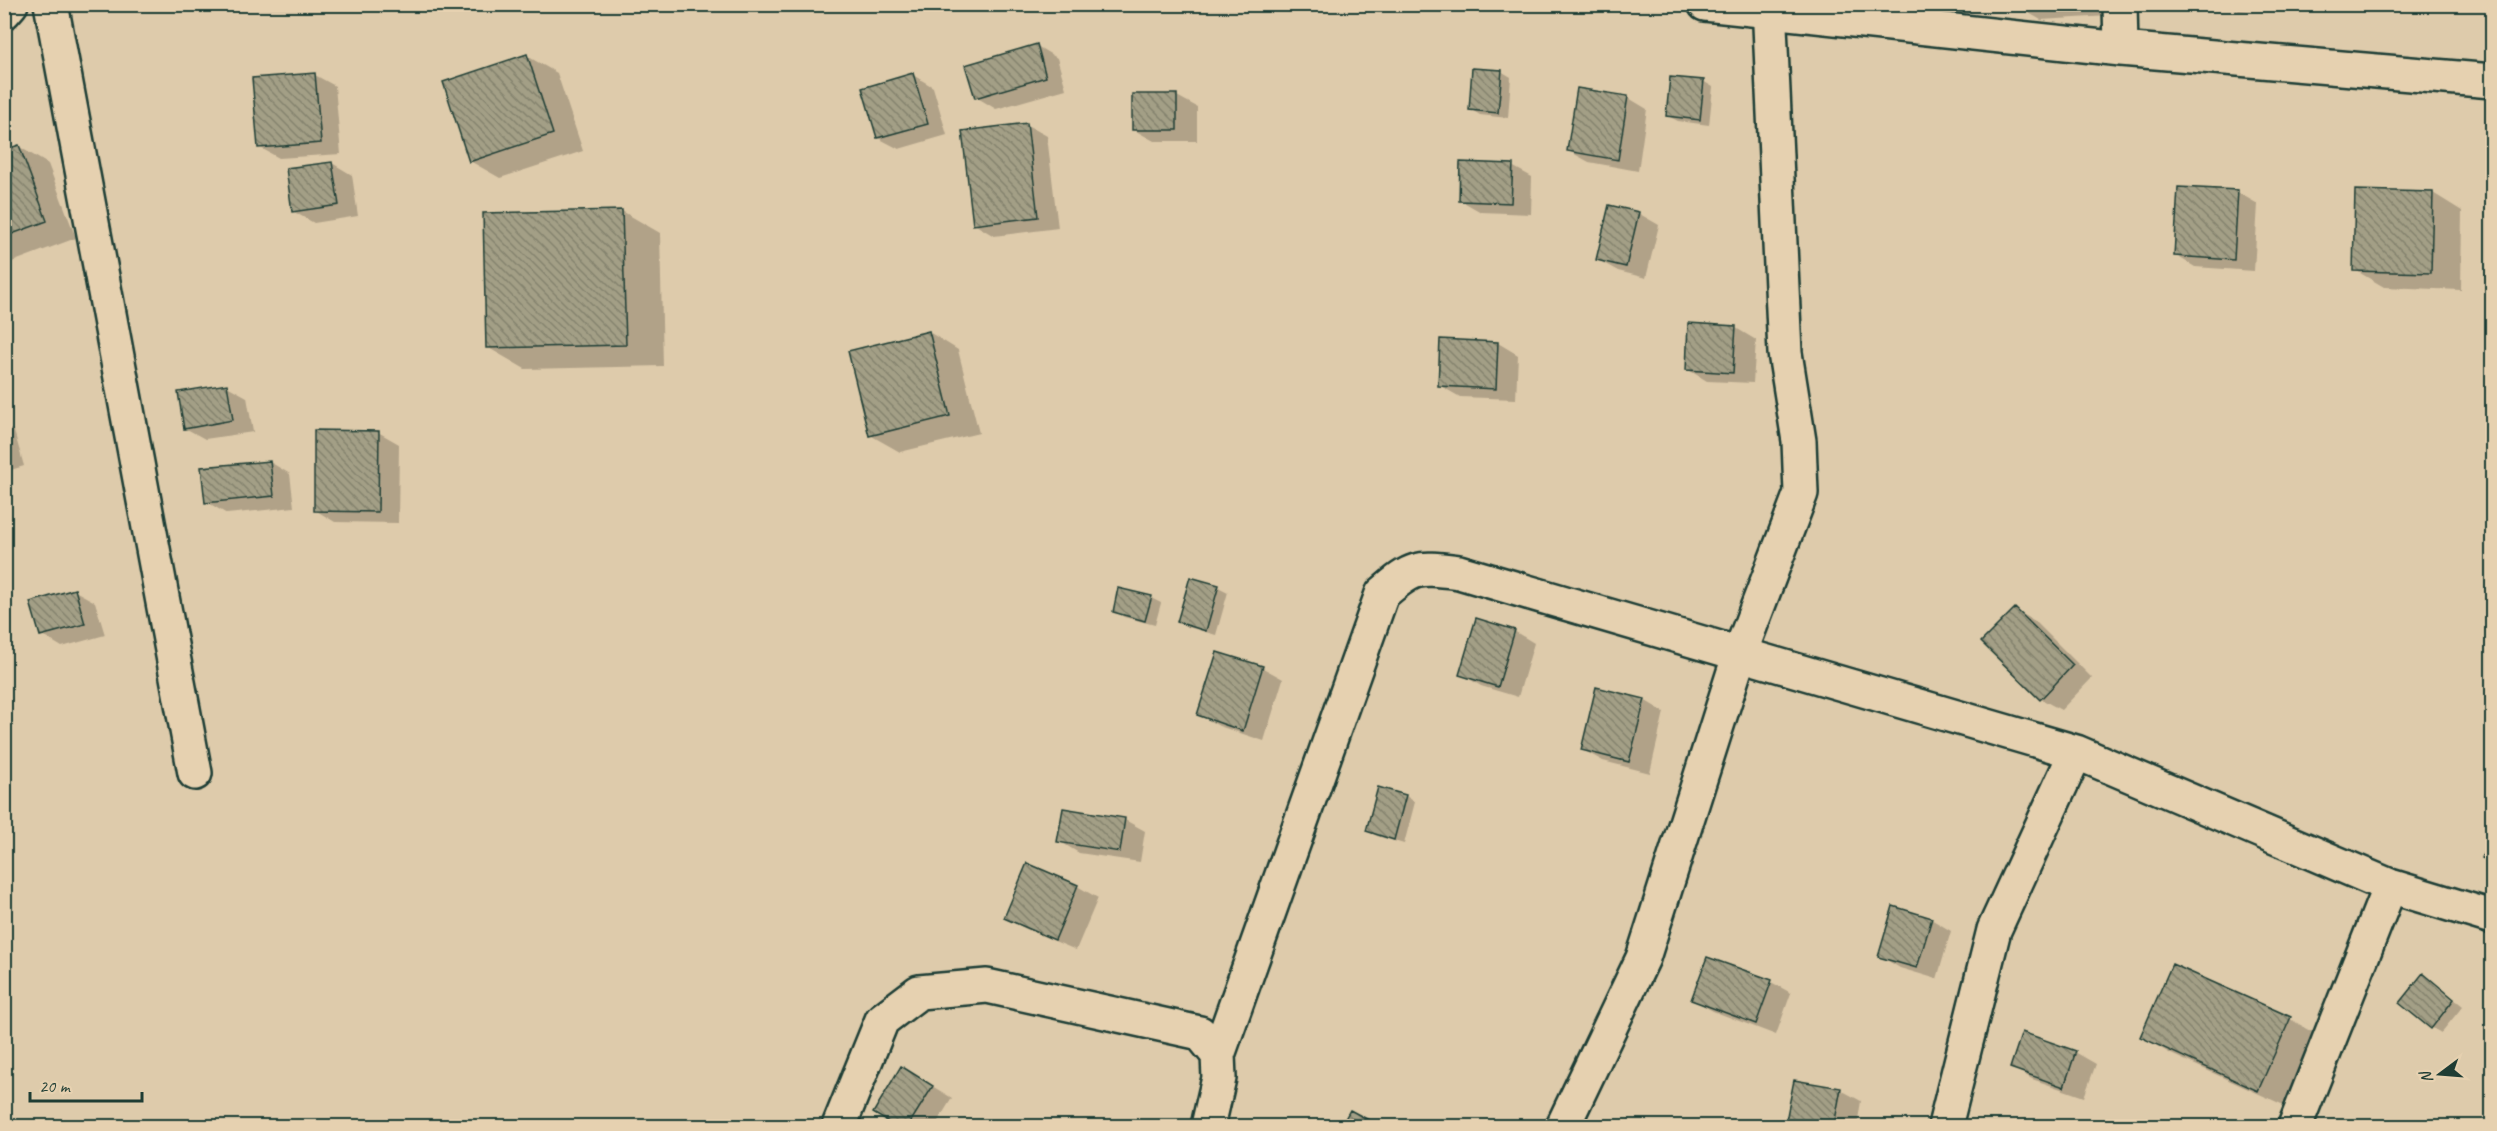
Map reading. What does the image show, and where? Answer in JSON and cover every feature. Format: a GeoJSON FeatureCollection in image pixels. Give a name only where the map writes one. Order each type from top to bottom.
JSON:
{"type":"FeatureCollection","features":[{"type":"Feature","properties":{"kind":"street"},"geometry":{"type":"LineString","coordinates":[[4,12],[11,4]]}},
{"type":"Feature","properties":{"kind":"street"},"geometry":{"type":"LineString","coordinates":[[51,4],[195,773]]}},
{"type":"Feature","properties":{"kind":"street"},"geometry":{"type":"LineString","coordinates":[[1705,4],[1769,9],[2121,49],[2493,81]]}},
{"type":"Feature","properties":{"kind":"street"},"geometry":{"type":"LineString","coordinates":[[2120,4],[2121,49]]}},
{"type":"Feature","properties":{"kind":"street"},"geometry":{"type":"LineString","coordinates":[[1563,1126],[1644,958],[1740,653],[1801,493],[1800,441],[1785,353],[1769,9]]}},
{"type":"Feature","properties":{"kind":"street"},"geometry":{"type":"LineString","coordinates":[[1208,1126],[1219,1078],[1218,1054],[1382,594],[1404,574],[1423,567],[1459,572],[2076,752],[2390,886],[2493,916]]}},
{"type":"Feature","properties":{"kind":"street"},"geometry":{"type":"LineString","coordinates":[[1945,1126],[1994,930],[2076,752]]}},
{"type":"Feature","properties":{"kind":"street"},"geometry":{"type":"LineString","coordinates":[[2295,1126],[2390,886]]}},
{"type":"Feature","properties":{"kind":"street"},"geometry":{"type":"LineString","coordinates":[[839,1126],[882,1020],[919,992],[987,986],[1200,1033],[1218,1054]]}},
{"type":"Feature","properties":{"kind":"building"},"geometry":{"type":"Polygon","coordinates":[[[2019,4],[2089,4],[2089,5],[2019,9],[2019,4]]]}},
{"type":"Feature","properties":{"kind":"building"},"geometry":{"type":"Polygon","coordinates":[[[1037,44],[1046,77],[975,98],[965,65],[1037,44]]]}},
{"type":"Feature","properties":{"kind":"building"},"geometry":{"type":"Polygon","coordinates":[[[527,54],[553,134],[469,162],[443,82],[527,54]]]}},
{"type":"Feature","properties":{"kind":"building"},"geometry":{"type":"Polygon","coordinates":[[[1472,68],[1502,70],[1498,113],[1469,110],[1472,68]]]}},
{"type":"Feature","properties":{"kind":"building"},"geometry":{"type":"Polygon","coordinates":[[[315,73],[321,143],[258,148],[252,78],[315,73]]]}},
{"type":"Feature","properties":{"kind":"building"},"geometry":{"type":"Polygon","coordinates":[[[913,73],[928,124],[877,138],[862,88],[913,73]]]}},
{"type":"Feature","properties":{"kind":"building"},"geometry":{"type":"Polygon","coordinates":[[[1670,77],[1704,80],[1700,120],[1666,116],[1670,77]]]}},
{"type":"Feature","properties":{"kind":"building"},"geometry":{"type":"Polygon","coordinates":[[[1577,88],[1628,96],[1618,160],[1567,151],[1577,88]]]}},
{"type":"Feature","properties":{"kind":"building"},"geometry":{"type":"Polygon","coordinates":[[[1132,94],[1177,94],[1177,130],[1132,130],[1132,94]]]}},
{"type":"Feature","properties":{"kind":"building"},"geometry":{"type":"Polygon","coordinates":[[[1027,123],[1038,217],[973,225],[962,131],[1027,123]]]}},
{"type":"Feature","properties":{"kind":"building"},"geometry":{"type":"Polygon","coordinates":[[[19,145],[47,221],[4,237],[4,150],[19,145]]]}},
{"type":"Feature","properties":{"kind":"building"},"geometry":{"type":"Polygon","coordinates":[[[332,162],[339,205],[292,212],[286,168],[332,162]]]}},
{"type":"Feature","properties":{"kind":"building"},"geometry":{"type":"Polygon","coordinates":[[[1460,162],[1513,164],[1511,203],[1459,201],[1460,162]]]}},
{"type":"Feature","properties":{"kind":"building"},"geometry":{"type":"Polygon","coordinates":[[[2178,187],[2238,190],[2234,260],[2174,256],[2178,187]]]}},
{"type":"Feature","properties":{"kind":"building"},"geometry":{"type":"Polygon","coordinates":[[[2355,190],[2433,192],[2431,273],[2353,271],[2355,190]]]}},
{"type":"Feature","properties":{"kind":"building"},"geometry":{"type":"Polygon","coordinates":[[[1609,205],[1639,212],[1626,267],[1596,260],[1609,205]]]}},
{"type":"Feature","properties":{"kind":"building"},"geometry":{"type":"Polygon","coordinates":[[[622,210],[626,345],[486,348],[483,213],[622,210]]]}},
{"type":"Feature","properties":{"kind":"building"},"geometry":{"type":"Polygon","coordinates":[[[1688,323],[1736,326],[1733,373],[1686,370],[1688,323]]]}},
{"type":"Feature","properties":{"kind":"building"},"geometry":{"type":"Polygon","coordinates":[[[929,331],[950,416],[869,436],[848,351],[929,331]]]}},
{"type":"Feature","properties":{"kind":"building"},"geometry":{"type":"Polygon","coordinates":[[[1440,339],[1498,342],[1496,389],[1438,386],[1440,339]]]}},
{"type":"Feature","properties":{"kind":"building"},"geometry":{"type":"Polygon","coordinates":[[[227,384],[233,420],[184,429],[178,392],[227,384]]]}},
{"type":"Feature","properties":{"kind":"building"},"geometry":{"type":"Polygon","coordinates":[[[314,430],[379,431],[378,512],[314,511],[314,430]]]}},
{"type":"Feature","properties":{"kind":"building"},"geometry":{"type":"Polygon","coordinates":[[[270,461],[274,496],[205,503],[201,467],[270,461]]]}},
{"type":"Feature","properties":{"kind":"building"},"geometry":{"type":"Polygon","coordinates":[[[1190,577],[1219,585],[1206,631],[1177,622],[1190,577]]]}},
{"type":"Feature","properties":{"kind":"building"},"geometry":{"type":"Polygon","coordinates":[[[1118,588],[1152,596],[1145,621],[1113,612],[1118,588]]]}},
{"type":"Feature","properties":{"kind":"building"},"geometry":{"type":"Polygon","coordinates":[[[75,589],[85,624],[40,636],[30,602],[75,589]]]}},
{"type":"Feature","properties":{"kind":"building"},"geometry":{"type":"Polygon","coordinates":[[[2015,608],[2073,665],[2040,700],[1981,642],[2015,608]]]}},
{"type":"Feature","properties":{"kind":"building"},"geometry":{"type":"Polygon","coordinates":[[[1476,618],[1515,630],[1498,687],[1459,675],[1476,618]]]}},
{"type":"Feature","properties":{"kind":"building"},"geometry":{"type":"Polygon","coordinates":[[[1217,652],[1263,666],[1243,731],[1197,715],[1217,652]]]}},
{"type":"Feature","properties":{"kind":"building"},"geometry":{"type":"Polygon","coordinates":[[[1596,687],[1645,699],[1629,762],[1581,750],[1596,687]]]}},
{"type":"Feature","properties":{"kind":"building"},"geometry":{"type":"Polygon","coordinates":[[[1378,787],[1406,795],[1394,840],[1366,831],[1378,787]]]}},
{"type":"Feature","properties":{"kind":"building"},"geometry":{"type":"Polygon","coordinates":[[[1063,808],[1125,818],[1120,852],[1057,842],[1063,808]]]}},
{"type":"Feature","properties":{"kind":"building"},"geometry":{"type":"Polygon","coordinates":[[[2492,827],[2492,862],[2482,858],[2492,827]]]}},
{"type":"Feature","properties":{"kind":"building"},"geometry":{"type":"Polygon","coordinates":[[[1027,863],[1078,885],[1055,940],[1004,918],[1027,863]]]}},
{"type":"Feature","properties":{"kind":"building"},"geometry":{"type":"Polygon","coordinates":[[[1893,906],[1932,918],[1917,968],[1878,957],[1893,906]]]}},
{"type":"Feature","properties":{"kind":"building"},"geometry":{"type":"Polygon","coordinates":[[[1707,957],[1772,980],[1756,1024],[1691,1000],[1707,957]]]}},
{"type":"Feature","properties":{"kind":"building"},"geometry":{"type":"Polygon","coordinates":[[[2172,964],[2291,1017],[2258,1091],[2140,1037],[2172,964]]]}},
{"type":"Feature","properties":{"kind":"building"},"geometry":{"type":"Polygon","coordinates":[[[2423,973],[2454,999],[2431,1029],[2399,1003],[2423,973]]]}},
{"type":"Feature","properties":{"kind":"building"},"geometry":{"type":"Polygon","coordinates":[[[2022,1032],[2076,1051],[2064,1087],[2010,1068],[2022,1032]]]}},
{"type":"Feature","properties":{"kind":"building"},"geometry":{"type":"Polygon","coordinates":[[[901,1066],[933,1086],[908,1126],[895,1126],[873,1113],[901,1066]]]}},
{"type":"Feature","properties":{"kind":"building"},"geometry":{"type":"Polygon","coordinates":[[[1794,1080],[1841,1088],[1834,1126],[1785,1126],[1794,1080]]]}},
{"type":"Feature","properties":{"kind":"building"},"geometry":{"type":"Polygon","coordinates":[[[1350,1110],[1380,1126],[1341,1126],[1350,1110]]]}}]}
